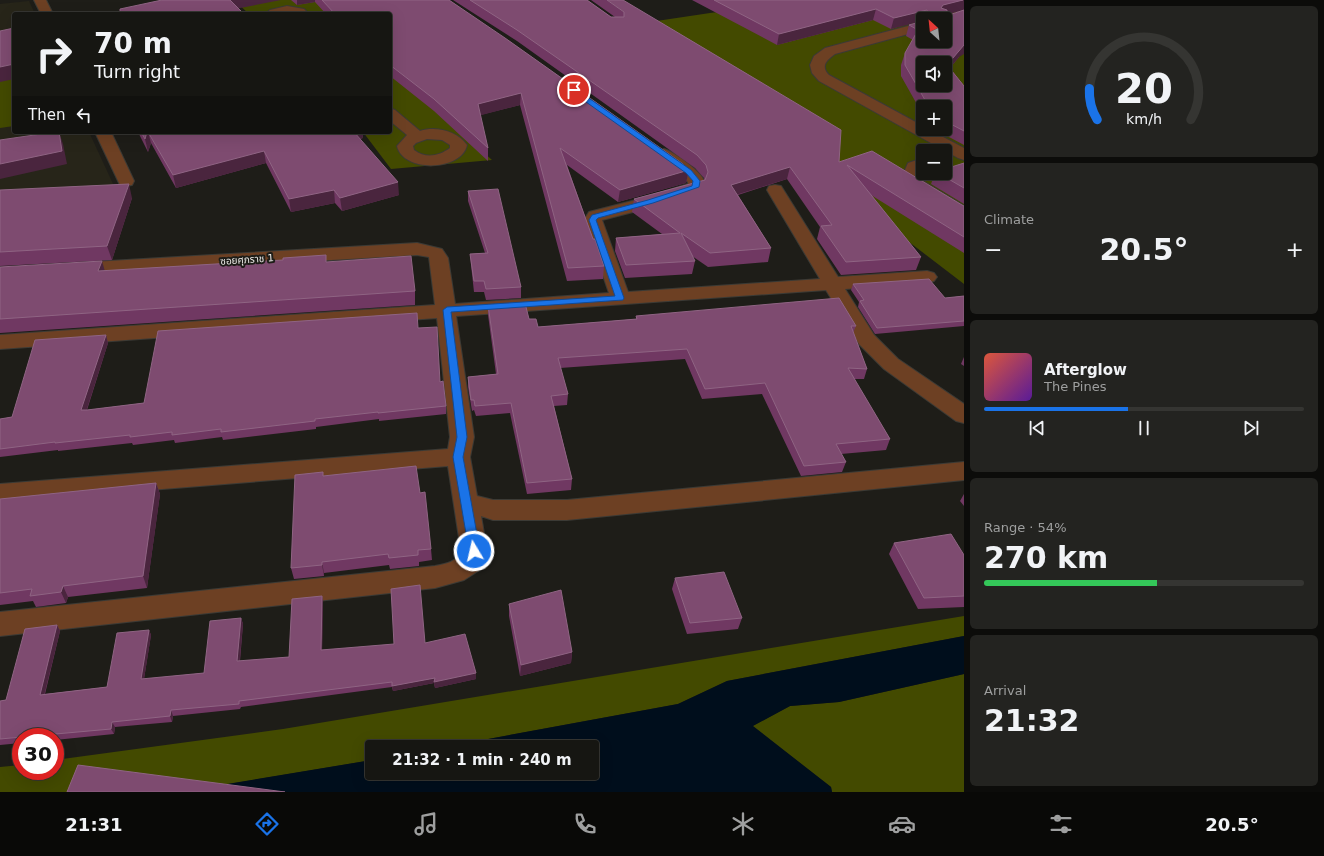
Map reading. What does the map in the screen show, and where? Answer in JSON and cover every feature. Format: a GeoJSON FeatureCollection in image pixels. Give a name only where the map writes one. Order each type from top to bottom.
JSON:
{"type":"FeatureCollection","features":[{"type":"Feature","properties":{"kind":"street"},"geometry":{"type":"LineString","coordinates":[[40,0],[46,12]]}},
{"type":"Feature","properties":{"kind":"street"},"geometry":{"type":"LineString","coordinates":[[269,0],[275,12],[296,10],[300,12]]}},
{"type":"Feature","properties":{"kind":"street"},"geometry":{"type":"LineString","coordinates":[[916,28],[830,52],[819,59],[816,65],[819,73],[824,78],[956,154]]}},
{"type":"Feature","properties":{"kind":"street"},"geometry":{"type":"LineString","coordinates":[[392,114],[417,136]]}},
{"type":"Feature","properties":{"kind":"street"},"geometry":{"type":"LineString","coordinates":[[104,134],[126,181]]}},
{"type":"Feature","properties":{"kind":"street"},"geometry":{"type":"LineString","coordinates":[[620,298],[593,220],[595,216],[650,202],[696,187],[696,181],[688,172],[650,145]]}},
{"type":"Feature","properties":{"kind":"street"},"geometry":{"type":"LineString","coordinates":[[916,165],[914,166],[910,177],[917,185],[964,213]]}},
{"type":"Feature","properties":{"kind":"street"},"geometry":{"type":"LineString","coordinates":[[775,190],[831,284],[866,339],[891,364],[964,415]]}},
{"type":"Feature","properties":{"kind":"street","name":"ซอยศุภราช 1"},"geometry":{"type":"LineString","coordinates":[[57,270],[417,249],[435,253],[439,258],[447,310],[462,437],[458,457]]}},
{"type":"Feature","properties":{"kind":"street"},"geometry":{"type":"LineString","coordinates":[[0,342],[927,277]]}},
{"type":"Feature","properties":{"kind":"street"},"geometry":{"type":"LineString","coordinates":[[0,493],[458,457],[474,551],[469,564],[455,572],[435,577],[0,624]]}},
{"type":"Feature","properties":{"kind":"street"},"geometry":{"type":"LineString","coordinates":[[466,503],[493,510],[567,510],[964,471]]}},
{"type":"Feature","properties":{"kind":"shaded area"},"geometry":{"type":"Polygon","coordinates":[[[29,1],[34,12],[12,12],[12,134],[90,134],[114,186],[0,210],[0,4],[29,1]]]}},
{"type":"Feature","properties":{"kind":"green space"},"geometry":{"type":"Polygon","coordinates":[[[234,0],[362,0],[368,5],[328,12],[247,12],[234,0]]]}},
{"type":"Feature","properties":{"kind":"green space"},"geometry":{"type":"Polygon","coordinates":[[[813,0],[964,0],[964,284],[832,183],[583,32],[710,13],[813,0]]]}},
{"type":"Feature","properties":{"kind":"green space"},"geometry":{"type":"Polygon","coordinates":[[[12,74],[12,126],[0,128],[0,77],[12,74]]]}},
{"type":"Feature","properties":{"kind":"green space"},"geometry":{"type":"Polygon","coordinates":[[[392,74],[440,113],[492,160],[391,169],[365,134],[392,134],[392,74]]]}},
{"type":"Feature","properties":{"kind":"green space"},"geometry":{"type":"Polygon","coordinates":[[[964,616],[964,636],[727,681],[678,704],[483,740],[365,740],[365,761],[211,787],[263,792],[0,792],[0,767],[12,766],[12,780],[64,780],[64,759],[283,729],[964,616]]]}},
{"type":"Feature","properties":{"kind":"green space"},"geometry":{"type":"Polygon","coordinates":[[[964,674],[964,792],[832,792],[831,787],[752,726],[790,706],[839,702],[964,674]]]}},
{"type":"Feature","properties":{"kind":"water"},"geometry":{"type":"Polygon","coordinates":[[[964,636],[964,674],[839,702],[790,706],[753,726],[831,787],[832,792],[263,792],[209,787],[365,761],[365,780],[599,780],[599,740],[483,740],[678,704],[727,681],[964,636]]]}},
{"type":"Feature","properties":{"kind":"building"},"geometry":{"type":"Polygon","coordinates":[[[162,0],[230,0],[242,12],[120,12],[120,9],[162,0]]]}},
{"type":"Feature","properties":{"kind":"building"},"geometry":{"type":"Polygon","coordinates":[[[322,0],[449,0],[683,164],[689,170],[620,190],[560,148],[604,266],[568,268],[521,93],[478,104],[488,148],[434,99],[392,67],[392,12],[333,12],[322,0]]]}},
{"type":"Feature","properties":{"kind":"building"},"geometry":{"type":"Polygon","coordinates":[[[470,0],[587,0],[611,17],[624,17],[624,12],[607,0],[623,0],[841,130],[839,162],[872,151],[916,177],[916,180],[921,180],[964,206],[964,237],[847,165],[921,257],[846,262],[821,226],[832,225],[790,167],[731,185],[771,248],[710,253],[681,233],[695,261],[626,265],[616,238],[680,233],[634,199],[705,180],[708,172],[706,165],[697,155],[517,30],[470,0]]]}},
{"type":"Feature","properties":{"kind":"building"},"geometry":{"type":"Polygon","coordinates":[[[714,0],[963,0],[943,5],[941,8],[947,10],[947,12],[927,12],[927,10],[894,18],[876,9],[779,34],[714,0]]]}},
{"type":"Feature","properties":{"kind":"building"},"geometry":{"type":"Polygon","coordinates":[[[964,10],[964,45],[952,59],[952,56],[916,56],[916,84],[905,65],[905,53],[916,34],[916,48],[952,48],[952,14],[964,10]]]}},
{"type":"Feature","properties":{"kind":"building"},"geometry":{"type":"Polygon","coordinates":[[[916,23],[916,29],[909,25],[916,23]]]}},
{"type":"Feature","properties":{"kind":"building"},"geometry":{"type":"Polygon","coordinates":[[[12,28],[12,64],[0,67],[0,31],[12,28]]]}},
{"type":"Feature","properties":{"kind":"building"},"geometry":{"type":"Polygon","coordinates":[[[952,71],[964,86],[964,131],[952,125],[952,100],[925,100],[920,92],[952,92],[952,71]]]}},
{"type":"Feature","properties":{"kind":"building"},"geometry":{"type":"Polygon","coordinates":[[[41,134],[59,134],[62,151],[0,164],[0,140],[41,134]]]}},
{"type":"Feature","properties":{"kind":"building"},"geometry":{"type":"Polygon","coordinates":[[[142,134],[146,134],[145,139],[142,134]]]}},
{"type":"Feature","properties":{"kind":"building"},"geometry":{"type":"Polygon","coordinates":[[[149,134],[356,134],[398,182],[340,198],[334,190],[289,199],[264,151],[173,175],[149,134]]]}},
{"type":"Feature","properties":{"kind":"building"},"geometry":{"type":"Polygon","coordinates":[[[964,163],[964,188],[950,180],[952,180],[952,167],[964,163]]]}},
{"type":"Feature","properties":{"kind":"building"},"geometry":{"type":"Polygon","coordinates":[[[129,184],[107,246],[0,252],[0,190],[129,184]]]}},
{"type":"Feature","properties":{"kind":"building"},"geometry":{"type":"Polygon","coordinates":[[[498,189],[521,287],[486,289],[484,281],[474,281],[470,254],[488,253],[468,191],[498,189]]]}},
{"type":"Feature","properties":{"kind":"building"},"geometry":{"type":"Polygon","coordinates":[[[326,255],[326,262],[411,256],[415,291],[0,319],[0,267],[102,261],[98,271],[283,260],[283,258],[326,255]]]}},
{"type":"Feature","properties":{"kind":"building"},"geometry":{"type":"Polygon","coordinates":[[[929,279],[945,298],[964,296],[964,321],[877,328],[860,301],[864,300],[853,284],[929,279]]]}},
{"type":"Feature","properties":{"kind":"building"},"geometry":{"type":"Polygon","coordinates":[[[839,298],[856,326],[851,326],[867,369],[848,368],[890,439],[836,444],[846,462],[804,466],[765,383],[705,389],[687,349],[558,358],[568,394],[551,396],[572,479],[527,483],[511,403],[475,406],[474,400],[471,400],[468,377],[498,374],[488,305],[525,303],[529,319],[536,319],[538,327],[637,319],[636,316],[839,298]]]}},
{"type":"Feature","properties":{"kind":"building"},"geometry":{"type":"Polygon","coordinates":[[[417,313],[418,328],[437,327],[440,382],[443,381],[446,406],[315,419],[315,421],[221,432],[221,429],[172,435],[172,432],[130,437],[130,435],[0,449],[0,419],[12,417],[35,340],[106,335],[81,410],[87,410],[144,403],[158,331],[417,313]]]}},
{"type":"Feature","properties":{"kind":"building"},"geometry":{"type":"Polygon","coordinates":[[[416,466],[420,493],[425,492],[431,549],[418,550],[418,555],[389,558],[388,554],[322,562],[322,565],[291,568],[295,475],[323,472],[323,476],[416,466]]]}},
{"type":"Feature","properties":{"kind":"building"},"geometry":{"type":"Polygon","coordinates":[[[156,483],[143,576],[63,586],[61,592],[30,596],[32,589],[0,593],[0,499],[156,483]]]}},
{"type":"Feature","properties":{"kind":"building"},"geometry":{"type":"Polygon","coordinates":[[[951,534],[964,555],[964,596],[924,598],[894,543],[951,534]]]}},
{"type":"Feature","properties":{"kind":"building"},"geometry":{"type":"Polygon","coordinates":[[[724,572],[742,618],[690,623],[675,578],[724,572]]]}},
{"type":"Feature","properties":{"kind":"building"},"geometry":{"type":"Polygon","coordinates":[[[420,585],[425,643],[465,634],[476,673],[434,682],[435,678],[392,686],[392,682],[239,701],[239,704],[171,710],[170,716],[112,722],[111,729],[64,733],[64,728],[12,728],[12,738],[0,739],[0,701],[6,700],[25,629],[57,625],[40,695],[107,687],[117,633],[149,630],[141,679],[204,673],[210,621],[241,618],[237,661],[289,657],[292,599],[322,596],[321,650],[394,644],[391,589],[420,585]]]}},
{"type":"Feature","properties":{"kind":"building"},"geometry":{"type":"Polygon","coordinates":[[[561,590],[572,652],[521,665],[509,604],[561,590]]]}},
{"type":"Feature","properties":{"kind":"building"},"geometry":{"type":"Polygon","coordinates":[[[78,765],[285,792],[67,792],[78,765]]]}},
{"type":"Feature","properties":{"kind":"route"},"geometry":{"type":"LineString","coordinates":[[474,551],[458,457],[462,437],[447,310],[620,298],[593,220],[595,216],[650,202],[696,187],[696,181],[688,172],[574,90]]}}]}
